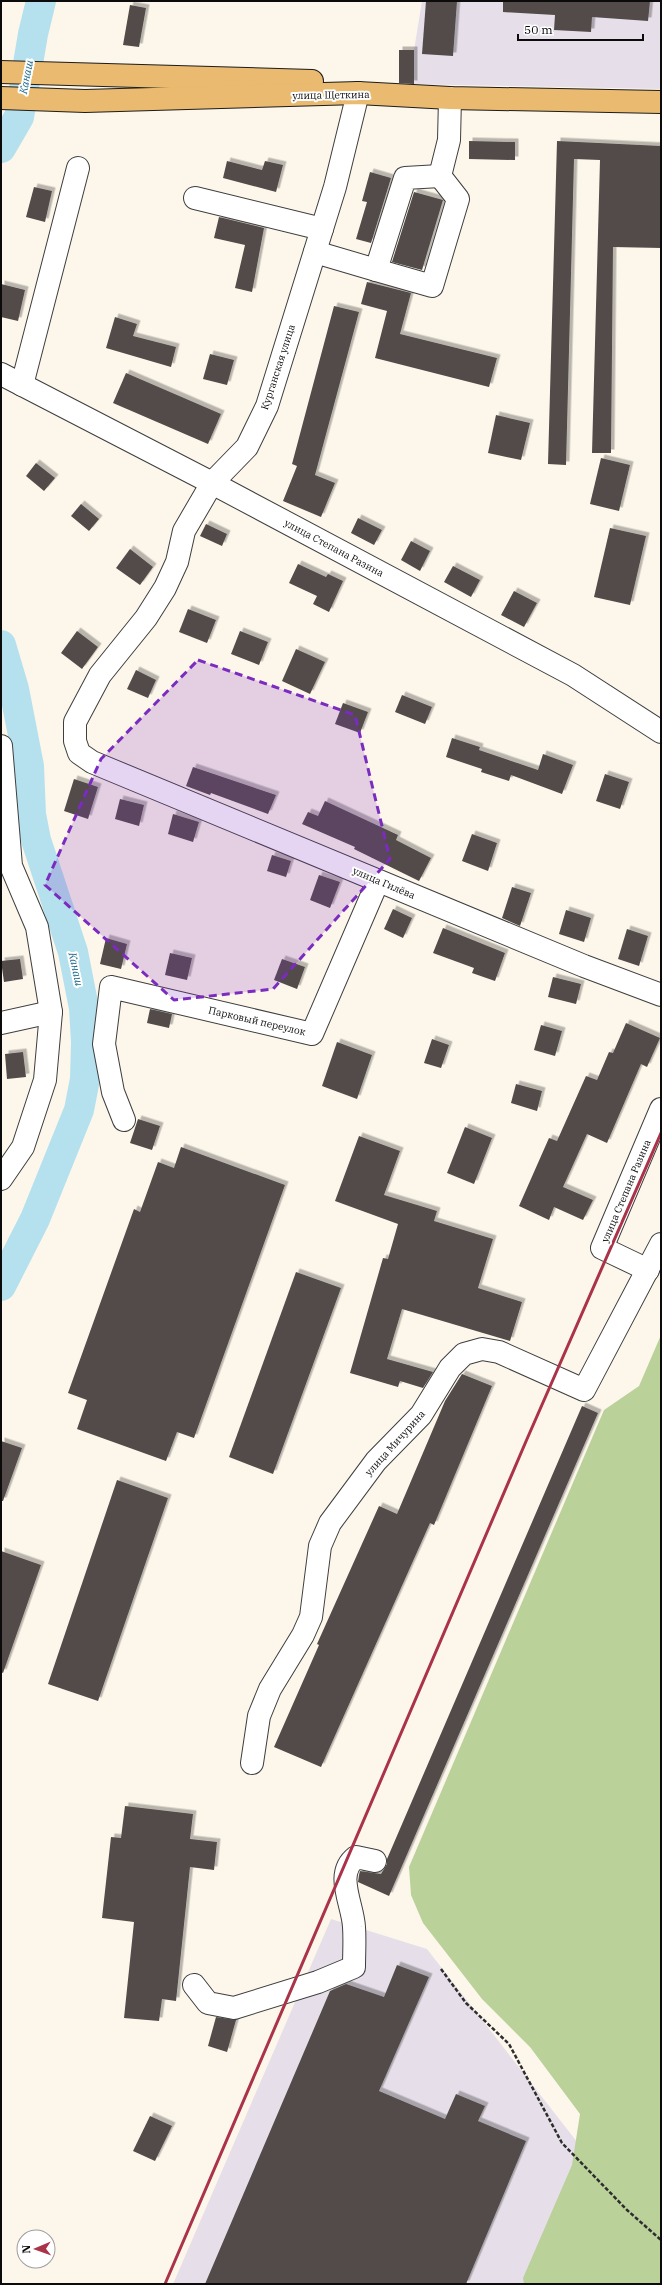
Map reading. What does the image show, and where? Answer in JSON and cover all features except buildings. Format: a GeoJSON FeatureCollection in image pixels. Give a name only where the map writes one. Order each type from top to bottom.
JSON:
{"type":"FeatureCollection","features":[{"type":"Feature","properties":{"kind":"main road"},"geometry":{"type":"LineString","coordinates":[[1,72],[349,82],[358,94]]}},
{"type":"Feature","properties":{"kind":"main road","name":"улица Щеткина"},"geometry":{"type":"LineString","coordinates":[[1,98],[85,101],[358,94],[450,98],[661,102]]}},
{"type":"Feature","properties":{"kind":"street","name":"Курганская улица"},"geometry":{"type":"LineString","coordinates":[[107,768],[92,762],[80,753],[75,741],[75,722],[100,675],[146,618],[165,588],[177,562],[184,531],[212,483],[247,447],[267,406],[335,187],[358,94]]}},
{"type":"Feature","properties":{"kind":"street"},"geometry":{"type":"LineString","coordinates":[[440,176],[449,140],[450,98]]}},
{"type":"Feature","properties":{"kind":"street"},"geometry":{"type":"LineString","coordinates":[[22,384],[78,168]]}},
{"type":"Feature","properties":{"kind":"street"},"geometry":{"type":"LineString","coordinates":[[315,252],[432,286],[458,199],[440,176]]}},
{"type":"Feature","properties":{"kind":"street"},"geometry":{"type":"LineString","coordinates":[[376,270],[405,178],[440,176]]}},
{"type":"Feature","properties":{"kind":"street"},"geometry":{"type":"LineString","coordinates":[[195,198],[322,229]]}},
{"type":"Feature","properties":{"kind":"street","name":"улица Степана Разина"},"geometry":{"type":"LineString","coordinates":[[1,374],[212,483],[573,675],[661,732]]}},
{"type":"Feature","properties":{"kind":"street"},"geometry":{"type":"LineString","coordinates":[[1,746],[6,867],[37,927],[50,1012],[45,1080],[23,1147],[2,1179]]}},
{"type":"Feature","properties":{"kind":"street","name":"улица Гилёва"},"geometry":{"type":"LineString","coordinates":[[107,768],[584,966],[661,995]]}},
{"type":"Feature","properties":{"kind":"street","name":"Парковый переулок"},"geometry":{"type":"LineString","coordinates":[[124,1120],[113,1092],[104,1044],[110,987],[312,1034],[378,881]]}},
{"type":"Feature","properties":{"kind":"street"},"geometry":{"type":"LineString","coordinates":[[1,1023],[50,1012]]}},
{"type":"Feature","properties":{"kind":"street","name":"улица Степана Разина"},"geometry":{"type":"LineString","coordinates":[[648,1270],[602,1248],[661,1109]]}},
{"type":"Feature","properties":{"kind":"street","name":"улица Мичурина"},"geometry":{"type":"LineString","coordinates":[[252,1762],[258,1716],[270,1689],[303,1635],[311,1617],[320,1546],[330,1523],[376,1461],[421,1415],[450,1368],[464,1354],[482,1349],[499,1352],[584,1390],[661,1244]]}},
{"type":"Feature","properties":{"kind":"street"},"geometry":{"type":"LineString","coordinates":[[194,1985],[208,2003],[234,2008],[318,1982],[354,1967],[354,1926],[344,1877],[350,1862],[356,1857],[375,1861]]}},
{"type":"Feature","properties":{"kind":"path"},"geometry":{"type":"LineString","coordinates":[[441,1969],[466,2003],[509,2044],[562,2144],[627,2210],[661,2240]]}},
{"type":"Feature","properties":{"kind":"highlighted area"},"geometry":{"type":"Polygon","coordinates":[[[198,660],[355,715],[390,859],[273,989],[174,1000],[45,885],[101,759],[198,660]]]}},
{"type":"Feature","properties":{"kind":"shaded area"},"geometry":{"type":"Polygon","coordinates":[[[422,1],[661,1],[661,89],[399,84],[399,50],[414,50],[422,1]]]}},
{"type":"Feature","properties":{"kind":"shaded area"},"geometry":{"type":"Polygon","coordinates":[[[331,1919],[427,1949],[588,2156],[529,2284],[173,2284],[331,1919]]]}},
{"type":"Feature","properties":{"kind":"green space"},"geometry":{"type":"Polygon","coordinates":[[[661,1335],[661,2284],[524,2284],[523,2278],[572,2165],[580,2114],[530,2047],[482,1999],[423,1923],[411,1895],[409,1867],[604,1410],[639,1386],[661,1335]]]}},
{"type":"Feature","properties":{"kind":"waterway","name":"Канаш"},"geometry":{"type":"LineString","coordinates":[[1,148],[19,117],[33,34],[41,1]]}},
{"type":"Feature","properties":{"kind":"waterway","name":"Канаш"},"geometry":{"type":"LineString","coordinates":[[1,645],[14,689],[29,766],[31,814],[36,840],[73,952],[84,1008],[86,1042],[85,1079],[79,1110],[35,1219],[1,1286]]}},
{"type":"Feature","properties":{"kind":"railway"},"geometry":{"type":"LineString","coordinates":[[165,2284],[527,1439],[661,1133]]}}]}
